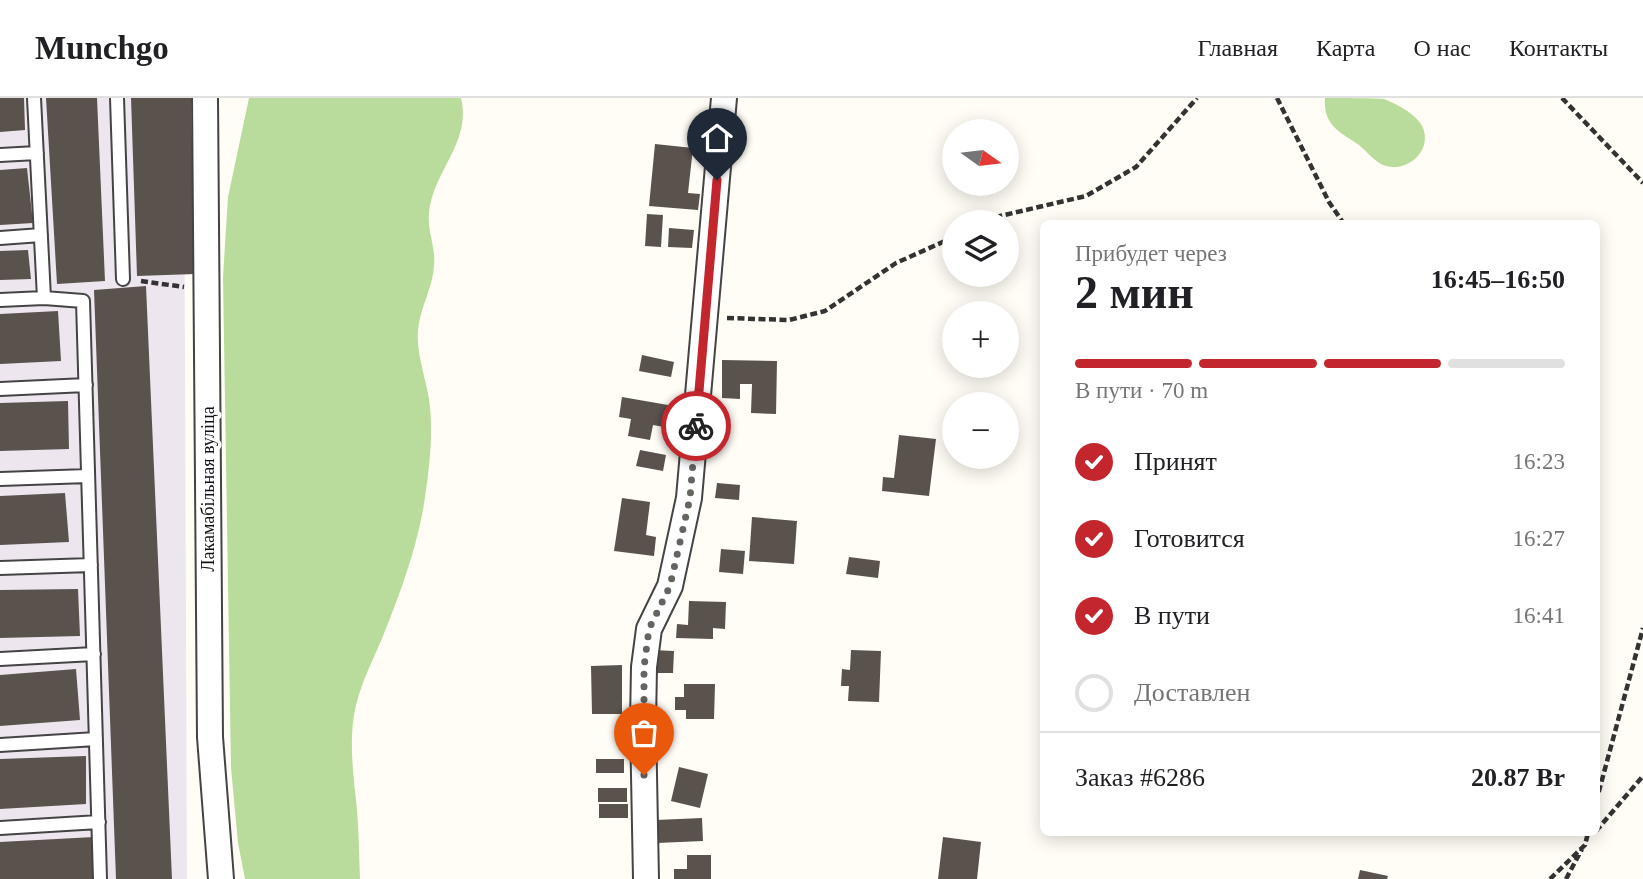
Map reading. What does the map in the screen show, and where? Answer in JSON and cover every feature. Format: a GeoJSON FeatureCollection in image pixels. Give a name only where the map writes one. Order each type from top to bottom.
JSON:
{"type":"FeatureCollection","features":[{"type":"Feature","properties":{"kind":"street","name":"Лакамабільная вуліца"},"geometry":{"type":"LineString","coordinates":[[205,98],[210,737],[221,879]]}},
{"type":"Feature","properties":{"kind":"street"},"geometry":{"type":"LineString","coordinates":[[646,879],[644,667],[649,629],[670,586],[690,498],[724,98]]}},
{"type":"Feature","properties":{"kind":"lane"},"geometry":{"type":"LineString","coordinates":[[34,98],[44,298]]}},
{"type":"Feature","properties":{"kind":"lane"},"geometry":{"type":"LineString","coordinates":[[117,98],[123,279]]}},
{"type":"Feature","properties":{"kind":"lane"},"geometry":{"type":"LineString","coordinates":[[0,155],[37,153]]}},
{"type":"Feature","properties":{"kind":"lane"},"geometry":{"type":"LineString","coordinates":[[0,237],[41,235]]}},
{"type":"Feature","properties":{"kind":"lane"},"geometry":{"type":"LineString","coordinates":[[0,300],[44,298],[83,301],[100,879]]}},
{"type":"Feature","properties":{"kind":"lane"},"geometry":{"type":"LineString","coordinates":[[0,389],[86,385]]}},
{"type":"Feature","properties":{"kind":"lane"},"geometry":{"type":"LineString","coordinates":[[0,479],[88,475]]}},
{"type":"Feature","properties":{"kind":"lane"},"geometry":{"type":"LineString","coordinates":[[0,568],[91,565]]}},
{"type":"Feature","properties":{"kind":"lane"},"geometry":{"type":"LineString","coordinates":[[0,659],[93,654]]}},
{"type":"Feature","properties":{"kind":"lane"},"geometry":{"type":"LineString","coordinates":[[0,745],[96,739]]}},
{"type":"Feature","properties":{"kind":"lane"},"geometry":{"type":"LineString","coordinates":[[0,828],[99,822]]}},
{"type":"Feature","properties":{"kind":"path"},"geometry":{"type":"LineString","coordinates":[[1019,212],[1086,196],[1136,167],[1198,98]]}},
{"type":"Feature","properties":{"kind":"path"},"geometry":{"type":"LineString","coordinates":[[1277,98],[1329,202],[1341,220]]}},
{"type":"Feature","properties":{"kind":"path"},"geometry":{"type":"LineString","coordinates":[[1562,98],[1643,183]]}},
{"type":"Feature","properties":{"kind":"path"},"geometry":{"type":"LineString","coordinates":[[705,317],[789,320],[825,311],[896,263],[942,242]]}},
{"type":"Feature","properties":{"kind":"path"},"geometry":{"type":"LineString","coordinates":[[1600,787],[1643,628]]}},
{"type":"Feature","properties":{"kind":"path"},"geometry":{"type":"LineString","coordinates":[[1600,826],[1643,776]]}},
{"type":"Feature","properties":{"kind":"path"},"geometry":{"type":"LineString","coordinates":[[1566,879],[1585,845],[1585,836]]}},
{"type":"Feature","properties":{"kind":"path"},"geometry":{"type":"LineString","coordinates":[[1550,879],[1592,836]]}},
{"type":"Feature","properties":{"kind":"shaded area"},"geometry":{"type":"Polygon","coordinates":[[[0,98],[184,98],[187,879],[0,879],[0,98]]]}},
{"type":"Feature","properties":{"kind":"green space"},"geometry":{"type":"Polygon","coordinates":[[[249,98],[461,98],[461,129],[437,184],[429,213],[434,265],[418,331],[431,425],[424,504],[408,569],[363,683],[354,715],[352,751],[360,879],[245,879],[238,843],[231,768],[223,277],[228,197],[249,98]]]}},
{"type":"Feature","properties":{"kind":"green space"},"geometry":{"type":"Polygon","coordinates":[[[1325,98],[1384,99],[1401,107],[1412,114],[1423,128],[1425,136],[1421,152],[1410,163],[1402,166],[1381,164],[1333,125],[1326,114],[1325,98]]]}},
{"type":"Feature","properties":{"kind":"building"},"geometry":{"type":"Polygon","coordinates":[[[0,98],[24,98],[25,130],[0,132],[0,98]]]}},
{"type":"Feature","properties":{"kind":"building"},"geometry":{"type":"Polygon","coordinates":[[[46,98],[97,98],[105,281],[57,284],[46,98]]]}},
{"type":"Feature","properties":{"kind":"building"},"geometry":{"type":"Polygon","coordinates":[[[131,98],[191,98],[195,274],[137,276],[131,98]]]}},
{"type":"Feature","properties":{"kind":"building"},"geometry":{"type":"Polygon","coordinates":[[[655,144],[693,148],[688,193],[700,194],[698,210],[649,206],[655,144]]]}},
{"type":"Feature","properties":{"kind":"building"},"geometry":{"type":"Polygon","coordinates":[[[27,168],[33,223],[0,225],[0,170],[27,168]]]}},
{"type":"Feature","properties":{"kind":"building"},"geometry":{"type":"Polygon","coordinates":[[[647,214],[663,215],[661,247],[645,246],[647,214]]]}},
{"type":"Feature","properties":{"kind":"building"},"geometry":{"type":"Polygon","coordinates":[[[669,228],[694,230],[692,248],[668,247],[669,228]]]}},
{"type":"Feature","properties":{"kind":"building"},"geometry":{"type":"Polygon","coordinates":[[[28,250],[31,279],[0,280],[0,251],[28,250]]]}},
{"type":"Feature","properties":{"kind":"building"},"geometry":{"type":"Polygon","coordinates":[[[146,286],[172,879],[116,879],[94,290],[146,286]]]}},
{"type":"Feature","properties":{"kind":"building"},"geometry":{"type":"Polygon","coordinates":[[[58,311],[61,361],[0,364],[0,314],[58,311]]]}},
{"type":"Feature","properties":{"kind":"building"},"geometry":{"type":"Polygon","coordinates":[[[642,355],[674,362],[671,377],[639,371],[642,355]]]}},
{"type":"Feature","properties":{"kind":"building"},"geometry":{"type":"Polygon","coordinates":[[[722,360],[777,361],[776,414],[751,413],[752,384],[740,384],[740,399],[722,398],[722,360]]]}},
{"type":"Feature","properties":{"kind":"building"},"geometry":{"type":"Polygon","coordinates":[[[622,397],[668,405],[664,427],[653,425],[650,440],[628,436],[631,419],[619,417],[622,397]]]}},
{"type":"Feature","properties":{"kind":"building"},"geometry":{"type":"Polygon","coordinates":[[[68,401],[69,449],[0,451],[0,403],[68,401]]]}},
{"type":"Feature","properties":{"kind":"building"},"geometry":{"type":"Polygon","coordinates":[[[899,435],[936,439],[929,496],[882,491],[883,477],[894,478],[899,435]]]}},
{"type":"Feature","properties":{"kind":"building"},"geometry":{"type":"Polygon","coordinates":[[[640,450],[666,455],[663,471],[636,466],[640,450]]]}},
{"type":"Feature","properties":{"kind":"building"},"geometry":{"type":"Polygon","coordinates":[[[717,483],[740,485],[739,500],[715,498],[717,483]]]}},
{"type":"Feature","properties":{"kind":"building"},"geometry":{"type":"Polygon","coordinates":[[[65,493],[69,542],[0,545],[0,496],[65,493]]]}},
{"type":"Feature","properties":{"kind":"building"},"geometry":{"type":"Polygon","coordinates":[[[622,498],[650,502],[646,535],[656,537],[654,556],[614,551],[622,498]]]}},
{"type":"Feature","properties":{"kind":"building"},"geometry":{"type":"Polygon","coordinates":[[[752,517],[797,521],[794,564],[749,561],[752,517]]]}},
{"type":"Feature","properties":{"kind":"building"},"geometry":{"type":"Polygon","coordinates":[[[721,549],[745,551],[743,574],[719,572],[721,549]]]}},
{"type":"Feature","properties":{"kind":"building"},"geometry":{"type":"Polygon","coordinates":[[[849,557],[880,561],[878,578],[846,574],[849,557]]]}},
{"type":"Feature","properties":{"kind":"building"},"geometry":{"type":"Polygon","coordinates":[[[78,589],[80,636],[0,638],[0,590],[78,589]]]}},
{"type":"Feature","properties":{"kind":"building"},"geometry":{"type":"Polygon","coordinates":[[[689,601],[726,602],[725,629],[713,628],[713,639],[676,638],[677,624],[688,625],[689,601]]]}},
{"type":"Feature","properties":{"kind":"building"},"geometry":{"type":"Polygon","coordinates":[[[652,650],[674,651],[673,673],[651,673],[652,650]]]}},
{"type":"Feature","properties":{"kind":"building"},"geometry":{"type":"Polygon","coordinates":[[[851,650],[881,651],[879,702],[848,701],[849,686],[841,686],[842,669],[850,670],[851,650]]]}},
{"type":"Feature","properties":{"kind":"building"},"geometry":{"type":"Polygon","coordinates":[[[622,665],[622,714],[592,714],[591,666],[622,665]]]}},
{"type":"Feature","properties":{"kind":"building"},"geometry":{"type":"Polygon","coordinates":[[[76,669],[80,720],[0,726],[0,675],[76,669]]]}},
{"type":"Feature","properties":{"kind":"building"},"geometry":{"type":"Polygon","coordinates":[[[684,684],[715,684],[714,719],[686,719],[686,710],[675,710],[675,697],[684,697],[684,684]]]}},
{"type":"Feature","properties":{"kind":"building"},"geometry":{"type":"Polygon","coordinates":[[[86,756],[86,804],[0,809],[0,759],[86,756]]]}},
{"type":"Feature","properties":{"kind":"building"},"geometry":{"type":"Polygon","coordinates":[[[596,759],[624,759],[624,773],[596,773],[596,759]]]}},
{"type":"Feature","properties":{"kind":"building"},"geometry":{"type":"Polygon","coordinates":[[[679,767],[708,774],[700,808],[671,801],[679,767]]]}},
{"type":"Feature","properties":{"kind":"building"},"geometry":{"type":"Polygon","coordinates":[[[598,788],[627,788],[627,802],[598,802],[598,788]]]}},
{"type":"Feature","properties":{"kind":"building"},"geometry":{"type":"Polygon","coordinates":[[[599,804],[628,804],[628,818],[599,818],[599,804]]]}},
{"type":"Feature","properties":{"kind":"building"},"geometry":{"type":"Polygon","coordinates":[[[702,818],[703,841],[657,843],[656,820],[702,818]]]}},
{"type":"Feature","properties":{"kind":"building"},"geometry":{"type":"Polygon","coordinates":[[[94,837],[97,879],[0,879],[0,842],[94,837]]]}},
{"type":"Feature","properties":{"kind":"building"},"geometry":{"type":"Polygon","coordinates":[[[943,837],[981,842],[977,879],[938,879],[943,837]]]}},
{"type":"Feature","properties":{"kind":"building"},"geometry":{"type":"Polygon","coordinates":[[[687,855],[711,855],[711,879],[674,879],[674,869],[687,869],[687,855]]]}},
{"type":"Feature","properties":{"kind":"building"},"geometry":{"type":"Polygon","coordinates":[[[1360,870],[1388,876],[1387,879],[1358,879],[1360,870]]]}},
{"type":"Feature","properties":{"kind":"way so far"},"geometry":{"type":"LineString","coordinates":[[644,775],[644,667],[649,629],[670,586],[690,498],[696,426]]}},
{"type":"Feature","properties":{"kind":"route"},"geometry":{"type":"LineString","coordinates":[[696,426],[717,180]]}}]}
